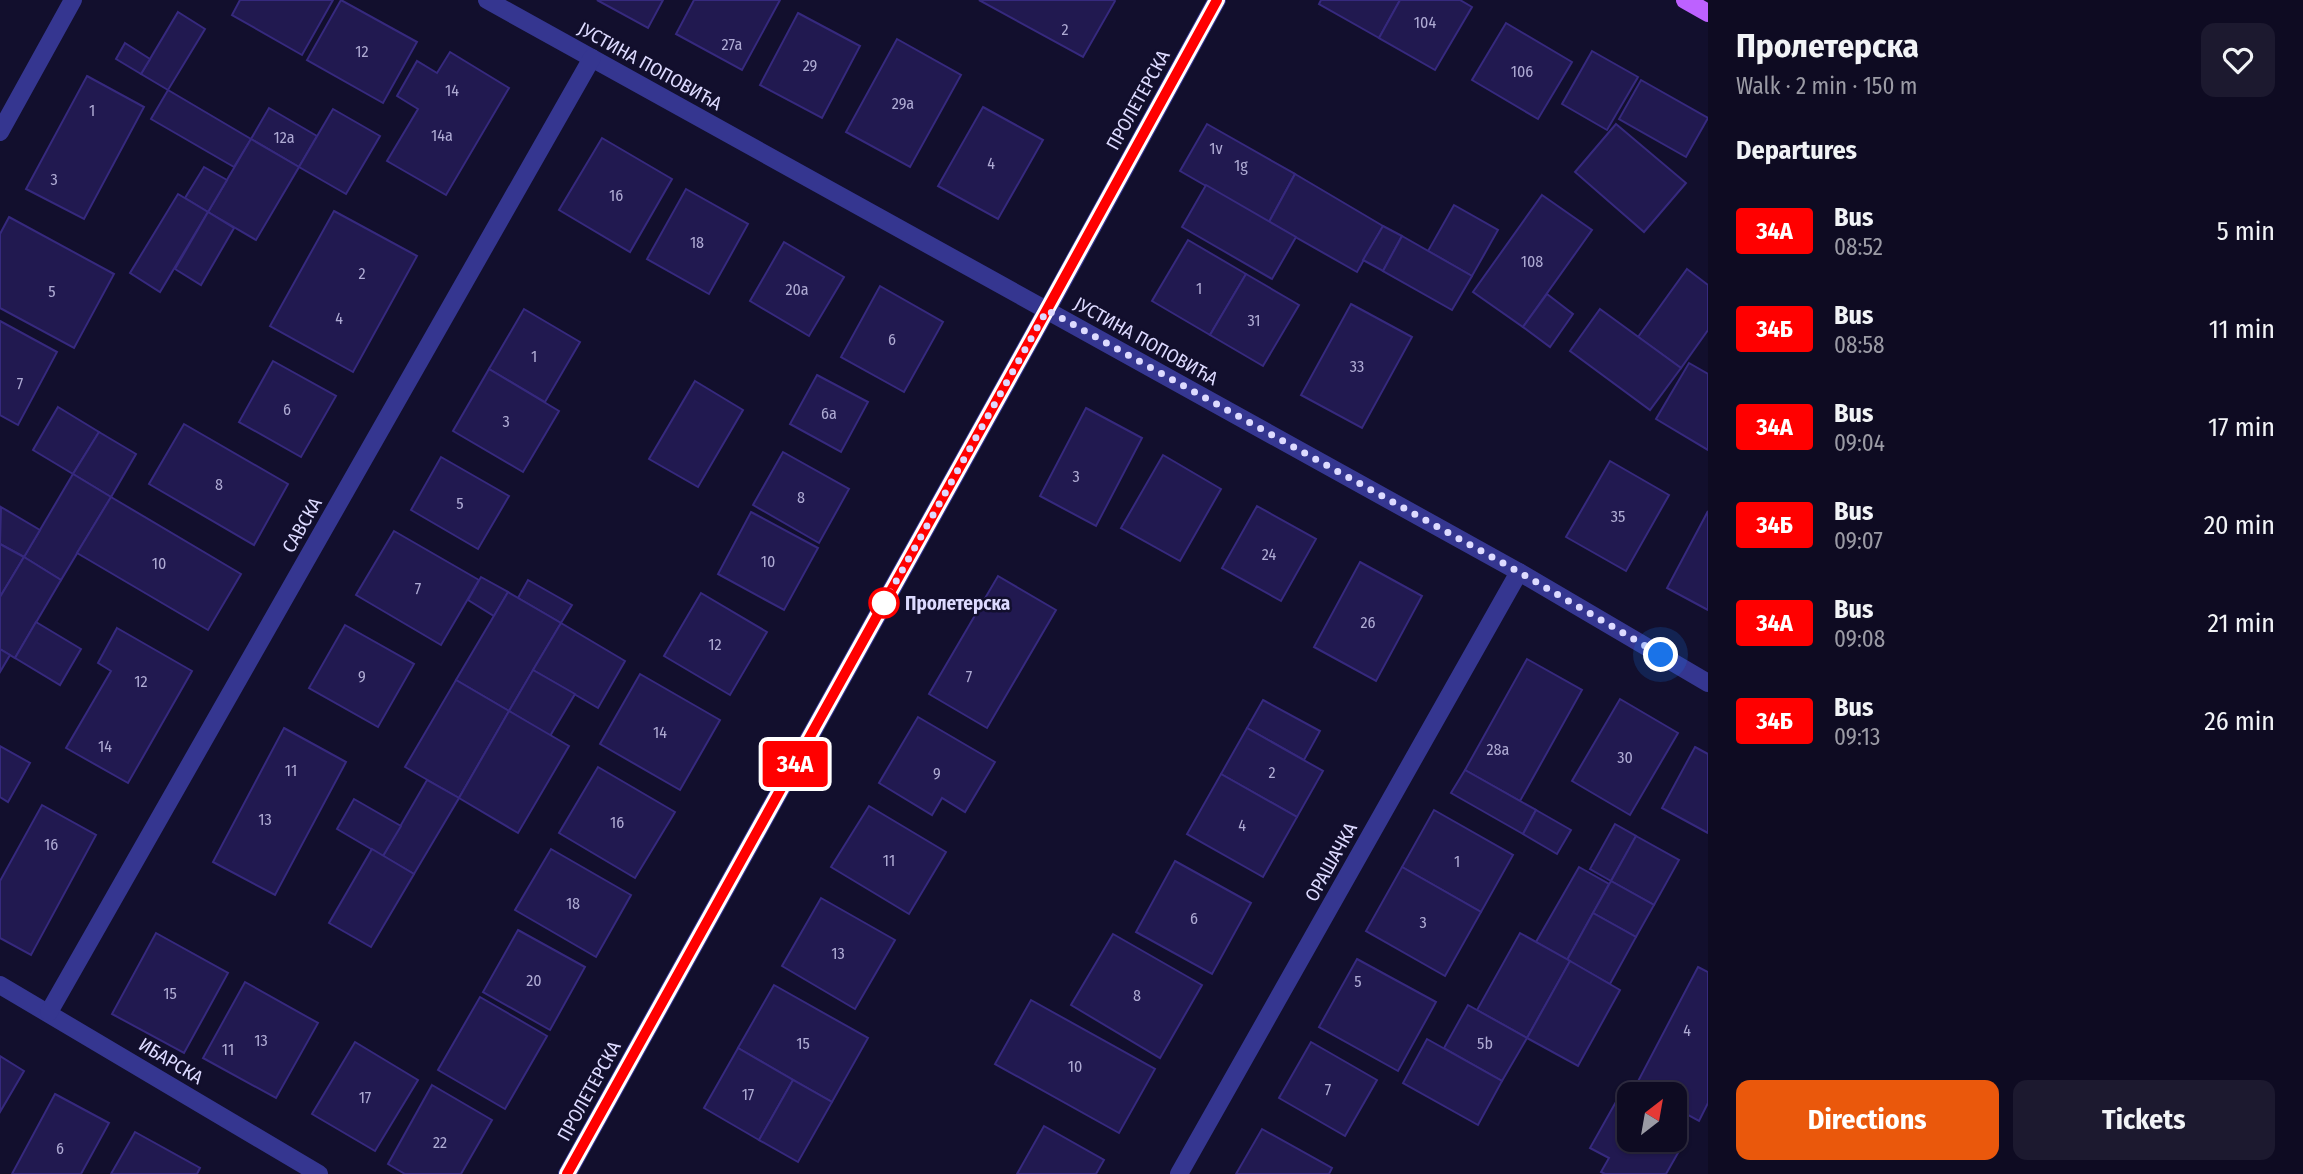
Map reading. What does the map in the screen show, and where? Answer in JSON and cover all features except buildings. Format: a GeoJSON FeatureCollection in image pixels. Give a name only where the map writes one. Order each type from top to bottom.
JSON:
{"type":"FeatureCollection","features":[{"type":"Feature","properties":{"kind":"main road"},"geometry":{"type":"LineString","coordinates":[[1685,0],[1708,13]]}},
{"type":"Feature","properties":{"kind":"street"},"geometry":{"type":"LineString","coordinates":[[0,132],[74,0]]}},
{"type":"Feature","properties":{"kind":"street","name":"ЈУСТИНА ПОПОВИЋА"},"geometry":{"type":"LineString","coordinates":[[487,0],[1519,572],[1708,683]]}},
{"type":"Feature","properties":{"kind":"street","name":"ПРОЛЕТЕРСКА"},"geometry":{"type":"LineString","coordinates":[[567,1174],[1216,0]]}},
{"type":"Feature","properties":{"kind":"street","name":"САВСКА"},"geometry":{"type":"LineString","coordinates":[[49,1012],[592,58]]}},
{"type":"Feature","properties":{"kind":"street","name":"ОРАШАЧКА"},"geometry":{"type":"LineString","coordinates":[[1179,1174],[1519,572]]}},
{"type":"Feature","properties":{"kind":"street","name":"ИБАРСКА"},"geometry":{"type":"LineString","coordinates":[[0,985],[319,1174]]}},
{"type":"Feature","properties":{"kind":"bus line","name":"34А"},"geometry":{"type":"LineString","coordinates":[[567,1174],[1217,0]]}},
{"type":"Feature","properties":{"kind":"place","name":"Пролетерска"},"geometry":{"type":"Point","coordinates":[884,603]}},
{"type":"Feature","properties":{"kind":"route"},"geometry":{"type":"LineString","coordinates":[[884,603],[1047,310],[1519,572],[1661,655]]}}]}
